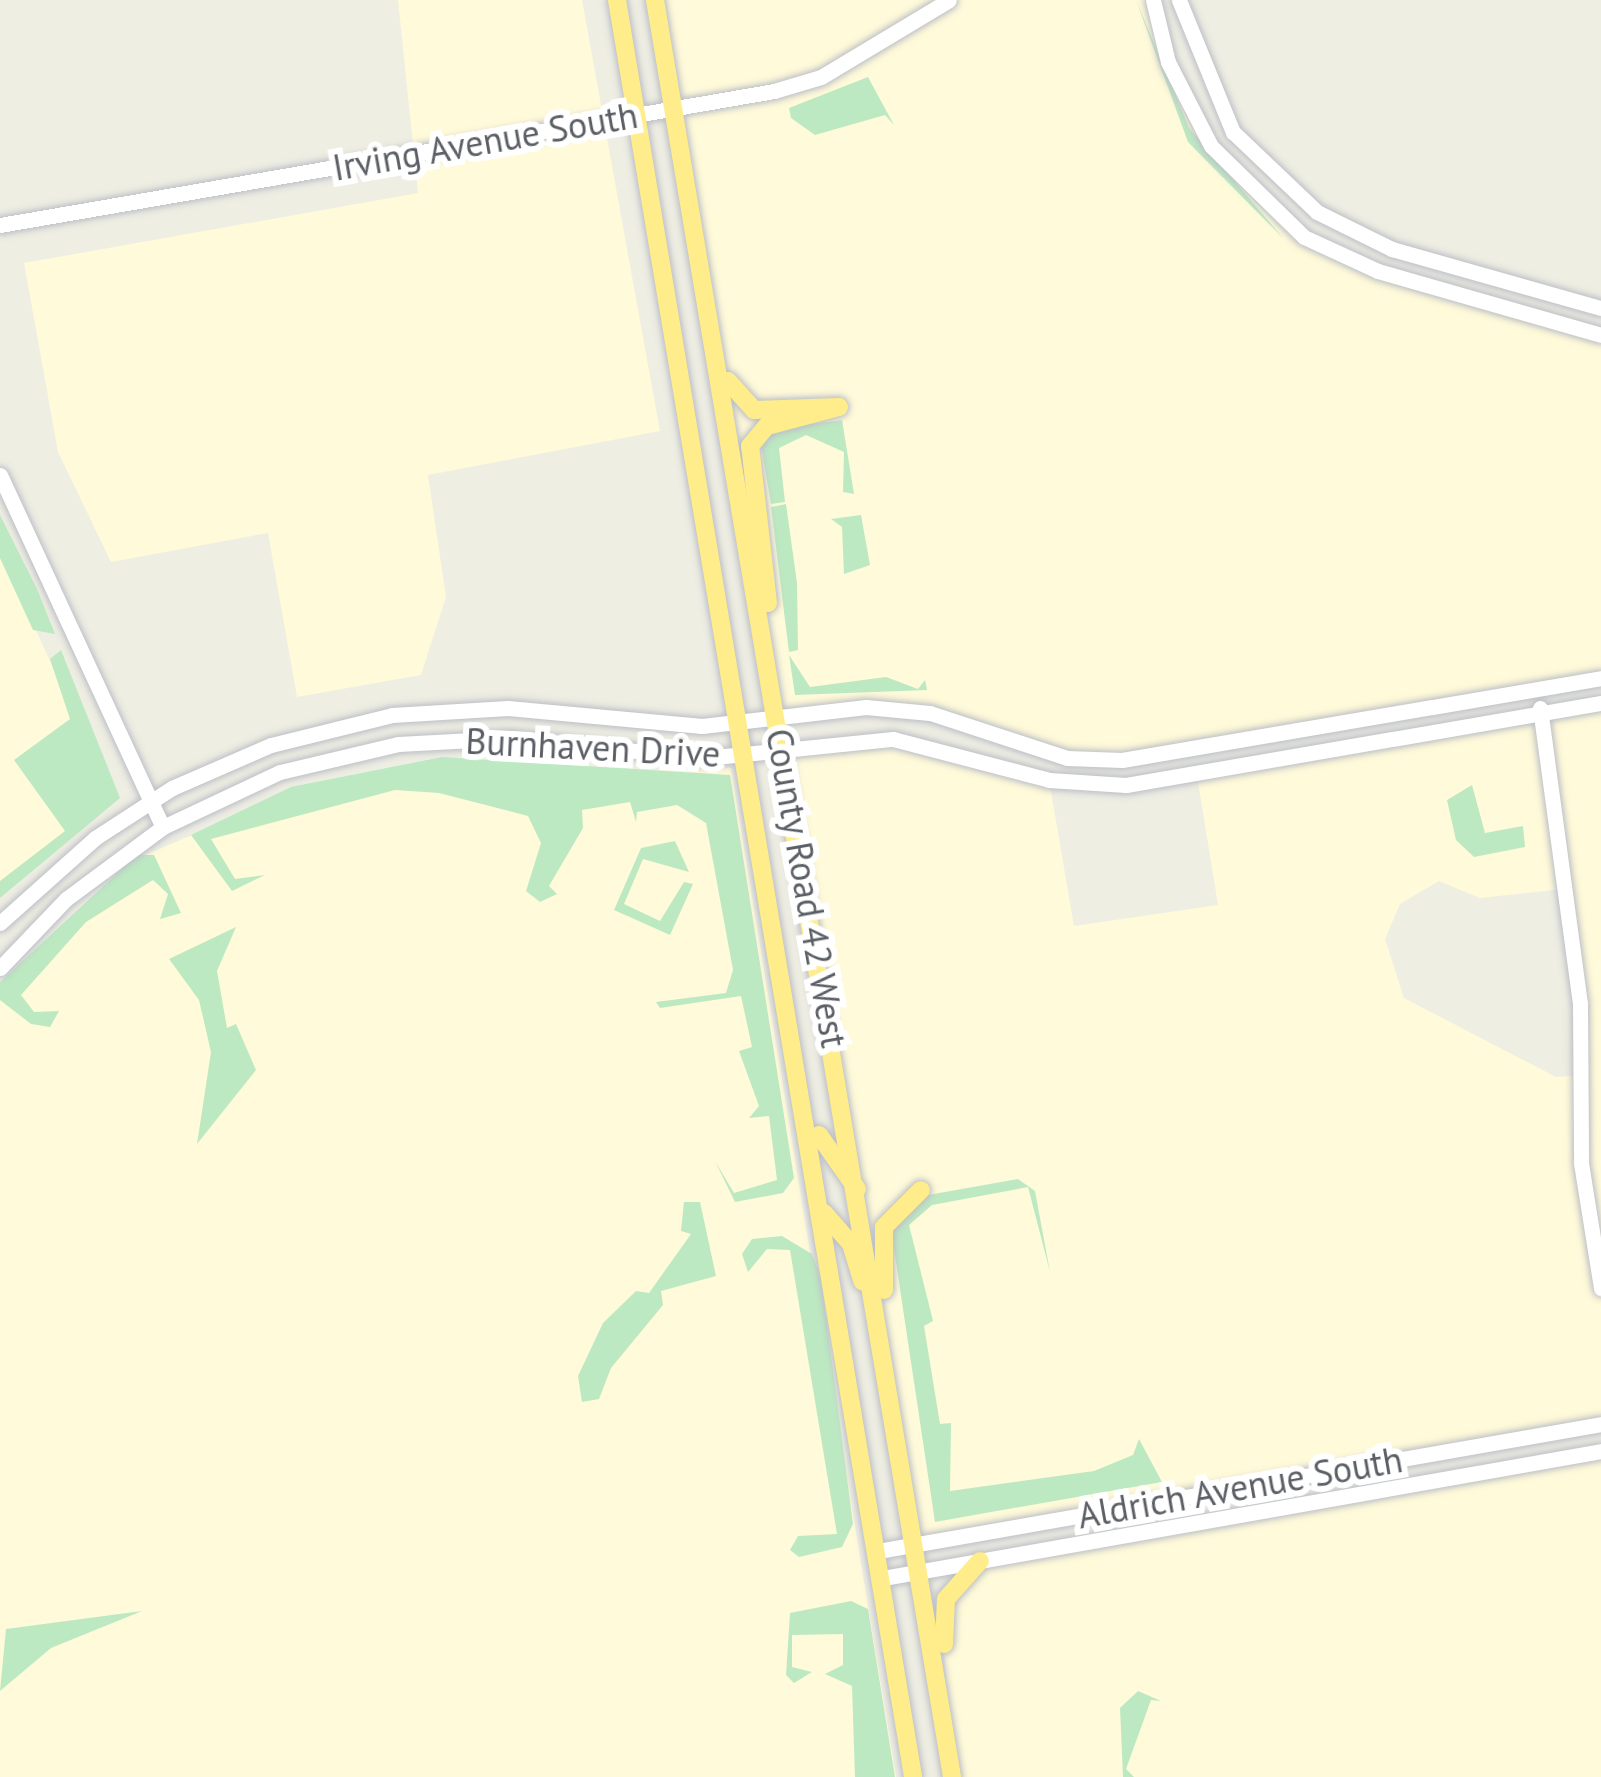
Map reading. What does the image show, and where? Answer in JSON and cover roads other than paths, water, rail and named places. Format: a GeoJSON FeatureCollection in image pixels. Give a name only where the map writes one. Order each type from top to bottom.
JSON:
{"type":"FeatureCollection","features":[{"type":"Feature","properties":{"kind":"highway","name":"County Road 42 West"},"geometry":{"type":"LineString","coordinates":[[616,0],[640,116],[913,1777]]}},
{"type":"Feature","properties":{"kind":"highway","name":"County Road 42 West"},"geometry":{"type":"LineString","coordinates":[[655,0],[721,368],[952,1776]]}},
{"type":"Feature","properties":{"kind":"highway"},"geometry":{"type":"LineString","coordinates":[[721,368],[754,410],[839,407],[767,426],[750,446],[767,656]]}},
{"type":"Feature","properties":{"kind":"highway"},"geometry":{"type":"LineString","coordinates":[[795,1050],[824,1153],[857,1189]]}},
{"type":"Feature","properties":{"kind":"highway"},"geometry":{"type":"LineString","coordinates":[[886,1360],[884,1227],[921,1190]]}},
{"type":"Feature","properties":{"kind":"highway"},"geometry":{"type":"LineString","coordinates":[[822,1211],[851,1244],[886,1360]]}},
{"type":"Feature","properties":{"kind":"highway"},"geometry":{"type":"LineString","coordinates":[[952,1776],[942,1616],[951,1587],[980,1561]]}},
{"type":"Feature","properties":{"kind":"street","name":"Irving Avenue South"},"geometry":{"type":"LineString","coordinates":[[0,225],[640,116],[821,77],[949,0]]}},
{"type":"Feature","properties":{"kind":"street"},"geometry":{"type":"LineString","coordinates":[[1153,0],[1168,62],[1211,146],[1304,237],[1378,271],[1601,335]]}},
{"type":"Feature","properties":{"kind":"street"},"geometry":{"type":"LineString","coordinates":[[1179,0],[1232,132],[1317,212],[1392,248],[1601,308]]}},
{"type":"Feature","properties":{"kind":"street"},"geometry":{"type":"LineString","coordinates":[[0,476],[163,826]]}},
{"type":"Feature","properties":{"kind":"street","name":"Burnhaven Drive"},"geometry":{"type":"LineString","coordinates":[[0,923],[148,801],[271,745],[392,715],[508,708],[740,723],[910,711],[1012,745],[1122,760],[1601,677]]}},
{"type":"Feature","properties":{"kind":"street"},"geometry":{"type":"LineString","coordinates":[[1538,689],[1580,1004],[1580,1147],[1601,1288]]}},
{"type":"Feature","properties":{"kind":"street","name":"Burnhaven Drive"},"geometry":{"type":"LineString","coordinates":[[0,968],[66,899],[163,826],[280,772],[398,744],[510,738],[746,755],[783,747],[893,739],[1049,780],[1126,785],[1601,704]]}},
{"type":"Feature","properties":{"kind":"street","name":"Aldrich Avenue South"},"geometry":{"type":"LineString","coordinates":[[878,1551],[1601,1424]]}},
{"type":"Feature","properties":{"kind":"street","name":"Aldrich Avenue South"},"geometry":{"type":"LineString","coordinates":[[883,1578],[1601,1451]]}}]}
